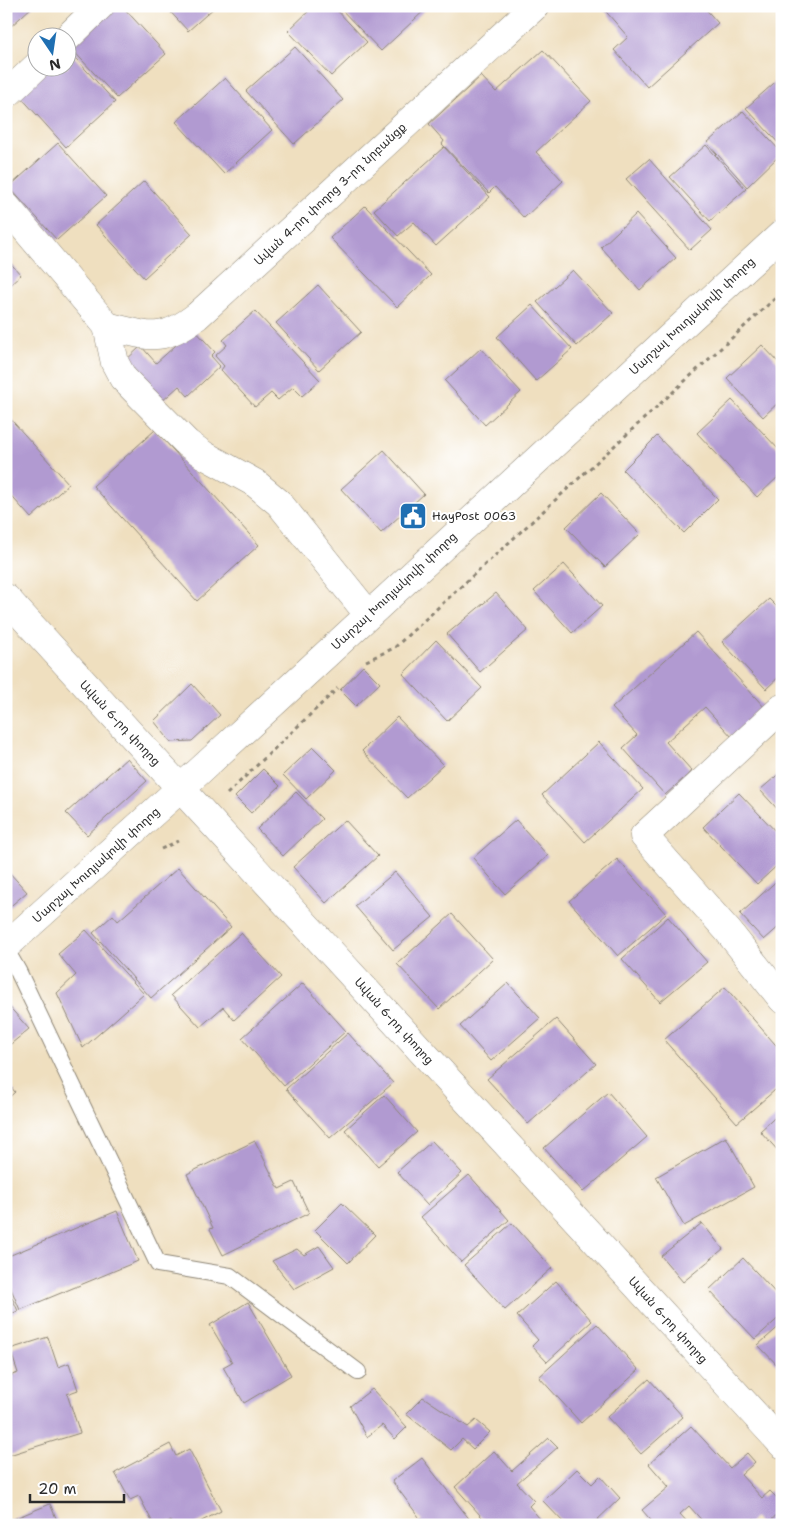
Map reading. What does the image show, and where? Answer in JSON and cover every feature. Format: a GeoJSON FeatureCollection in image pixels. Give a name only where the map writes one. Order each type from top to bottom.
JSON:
{"type":"FeatureCollection","features":[{"type":"Feature","properties":{"kind":"street"},"geometry":{"type":"LineString","coordinates":[[77,28],[100,6]]}},
{"type":"Feature","properties":{"kind":"street","name":"Ավան 4-րդ փողոց 3-րդ նրբանցք"},"geometry":{"type":"LineString","coordinates":[[107,326],[161,336],[180,329],[204,310],[535,6]]}},
{"type":"Feature","properties":{"kind":"street"},"geometry":{"type":"LineString","coordinates":[[6,95],[28,74]]}},
{"type":"Feature","properties":{"kind":"street"},"geometry":{"type":"LineString","coordinates":[[6,206],[107,326],[116,362],[123,378],[187,443],[204,456],[255,483],[279,503],[368,614]]}},
{"type":"Feature","properties":{"kind":"street","name":"Մարշալ Խուդյակովի փողոց"},"geometry":{"type":"LineString","coordinates":[[6,946],[181,788],[782,234]]}},
{"type":"Feature","properties":{"kind":"street","name":"Ավան 6-րդ փողոց"},"geometry":{"type":"LineString","coordinates":[[6,598],[782,1444]]}},
{"type":"Feature","properties":{"kind":"street"},"geometry":{"type":"LineString","coordinates":[[782,708],[644,836],[728,931],[782,999]]}},
{"type":"Feature","properties":{"kind":"lane"},"geometry":{"type":"LineString","coordinates":[[6,950],[18,971],[158,1264],[230,1276],[358,1372]]}},
{"type":"Feature","properties":{"kind":"path"},"geometry":{"type":"LineString","coordinates":[[360,667],[367,660],[394,648],[782,292]]}},
{"type":"Feature","properties":{"kind":"path"},"geometry":{"type":"LineString","coordinates":[[225,796],[339,687]]}},
{"type":"Feature","properties":{"kind":"building"},"geometry":{"type":"Polygon","coordinates":[[[6,6],[33,6],[9,28],[6,24],[6,6]]]}},
{"type":"Feature","properties":{"kind":"building"},"geometry":{"type":"Polygon","coordinates":[[[113,6],[122,6],[166,54],[117,98],[78,56],[78,38],[113,6]]]}},
{"type":"Feature","properties":{"kind":"building"},"geometry":{"type":"Polygon","coordinates":[[[165,6],[216,6],[188,31],[165,6]]]}},
{"type":"Feature","properties":{"kind":"building"},"geometry":{"type":"Polygon","coordinates":[[[314,6],[333,6],[367,42],[331,76],[288,31],[314,6]]]}},
{"type":"Feature","properties":{"kind":"building"},"geometry":{"type":"Polygon","coordinates":[[[338,6],[429,6],[381,51],[338,6]]]}},
{"type":"Feature","properties":{"kind":"building"},"geometry":{"type":"Polygon","coordinates":[[[601,6],[703,6],[718,23],[647,87],[614,50],[628,37],[601,6]]]}},
{"type":"Feature","properties":{"kind":"building"},"geometry":{"type":"Polygon","coordinates":[[[295,47],[343,100],[294,144],[246,91],[295,47]]]}},
{"type":"Feature","properties":{"kind":"building"},"geometry":{"type":"Polygon","coordinates":[[[543,50],[591,101],[536,152],[563,181],[524,218],[495,187],[489,193],[442,144],[444,141],[429,124],[481,76],[496,92],[543,50]]]}},
{"type":"Feature","properties":{"kind":"building"},"geometry":{"type":"Polygon","coordinates":[[[78,61],[115,102],[66,147],[18,94],[36,78],[78,78],[78,61]]]}},
{"type":"Feature","properties":{"kind":"building"},"geometry":{"type":"Polygon","coordinates":[[[782,76],[782,147],[746,108],[782,76]]]}},
{"type":"Feature","properties":{"kind":"building"},"geometry":{"type":"Polygon","coordinates":[[[225,78],[272,130],[224,174],[176,122],[225,78]]]}},
{"type":"Feature","properties":{"kind":"building"},"geometry":{"type":"Polygon","coordinates":[[[743,111],[782,153],[747,187],[707,143],[743,111]]]}},
{"type":"Feature","properties":{"kind":"building"},"geometry":{"type":"Polygon","coordinates":[[[58,143],[106,196],[57,240],[9,187],[58,143]]]}},
{"type":"Feature","properties":{"kind":"building"},"geometry":{"type":"Polygon","coordinates":[[[706,145],[746,189],[710,221],[670,177],[706,145]]]}},
{"type":"Feature","properties":{"kind":"building"},"geometry":{"type":"Polygon","coordinates":[[[444,147],[490,197],[436,246],[414,222],[398,236],[374,210],[444,147]]]}},
{"type":"Feature","properties":{"kind":"building"},"geometry":{"type":"Polygon","coordinates":[[[649,159],[712,230],[690,250],[626,179],[649,159]]]}},
{"type":"Feature","properties":{"kind":"building"},"geometry":{"type":"Polygon","coordinates":[[[144,181],[192,234],[144,278],[96,225],[144,181]]]}},
{"type":"Feature","properties":{"kind":"building"},"geometry":{"type":"Polygon","coordinates":[[[365,206],[431,275],[397,307],[330,238],[365,206]]]}},
{"type":"Feature","properties":{"kind":"building"},"geometry":{"type":"Polygon","coordinates":[[[636,214],[676,258],[640,290],[601,247],[636,214]]]}},
{"type":"Feature","properties":{"kind":"building"},"geometry":{"type":"Polygon","coordinates":[[[6,258],[21,275],[6,289],[6,258]]]}},
{"type":"Feature","properties":{"kind":"building"},"geometry":{"type":"Polygon","coordinates":[[[573,270],[613,313],[577,346],[537,302],[573,270]]]}},
{"type":"Feature","properties":{"kind":"building"},"geometry":{"type":"Polygon","coordinates":[[[318,285],[361,332],[319,370],[276,323],[318,285]]]}},
{"type":"Feature","properties":{"kind":"building"},"geometry":{"type":"Polygon","coordinates":[[[532,305],[572,349],[536,381],[497,337],[532,305]]]}},
{"type":"Feature","properties":{"kind":"building"},"geometry":{"type":"Polygon","coordinates":[[[255,311],[320,380],[302,396],[293,387],[278,400],[271,393],[255,407],[221,370],[224,366],[215,356],[227,345],[223,340],[255,311]]]}},
{"type":"Feature","properties":{"kind":"building"},"geometry":{"type":"Polygon","coordinates":[[[194,329],[215,352],[211,356],[220,366],[188,396],[179,386],[160,403],[123,363],[141,346],[156,363],[194,329]]]}},
{"type":"Feature","properties":{"kind":"building"},"geometry":{"type":"Polygon","coordinates":[[[762,345],[782,366],[782,399],[763,417],[727,378],[762,345]]]}},
{"type":"Feature","properties":{"kind":"building"},"geometry":{"type":"Polygon","coordinates":[[[481,348],[521,392],[485,425],[445,381],[481,348]]]}},
{"type":"Feature","properties":{"kind":"building"},"geometry":{"type":"Polygon","coordinates":[[[732,400],[782,453],[782,473],[757,497],[697,433],[732,400]]]}},
{"type":"Feature","properties":{"kind":"building"},"geometry":{"type":"Polygon","coordinates":[[[6,414],[69,484],[31,518],[6,490],[6,414]]]}},
{"type":"Feature","properties":{"kind":"building"},"geometry":{"type":"Polygon","coordinates":[[[155,430],[259,545],[197,601],[93,486],[155,430]]]}},
{"type":"Feature","properties":{"kind":"building"},"geometry":{"type":"Polygon","coordinates":[[[657,436],[718,499],[684,533],[623,470],[657,436]]]}},
{"type":"Feature","properties":{"kind":"building"},"geometry":{"type":"Polygon","coordinates":[[[384,450],[424,494],[381,533],[341,489],[384,450]]]}},
{"type":"Feature","properties":{"kind":"building"},"geometry":{"type":"Polygon","coordinates":[[[601,493],[640,534],[605,567],[566,527],[601,493]]]}},
{"type":"Feature","properties":{"kind":"building"},"geometry":{"type":"Polygon","coordinates":[[[564,564],[602,606],[572,633],[534,591],[564,564]]]}},
{"type":"Feature","properties":{"kind":"building"},"geometry":{"type":"Polygon","coordinates":[[[496,593],[528,630],[480,672],[447,634],[496,593]]]}},
{"type":"Feature","properties":{"kind":"building"},"geometry":{"type":"Polygon","coordinates":[[[769,599],[782,612],[782,674],[766,689],[722,642],[769,599]]]}},
{"type":"Feature","properties":{"kind":"building"},"geometry":{"type":"Polygon","coordinates":[[[696,632],[765,708],[732,737],[705,707],[666,742],[692,771],[665,795],[623,748],[637,735],[612,708],[696,632]]]}},
{"type":"Feature","properties":{"kind":"building"},"geometry":{"type":"Polygon","coordinates":[[[436,640],[482,688],[447,721],[403,674],[436,640]]]}},
{"type":"Feature","properties":{"kind":"building"},"geometry":{"type":"Polygon","coordinates":[[[363,666],[380,683],[356,706],[340,690],[363,666]]]}},
{"type":"Feature","properties":{"kind":"building"},"geometry":{"type":"Polygon","coordinates":[[[192,684],[220,715],[192,741],[171,742],[154,721],[192,684]]]}},
{"type":"Feature","properties":{"kind":"building"},"geometry":{"type":"Polygon","coordinates":[[[397,717],[443,765],[407,798],[362,751],[397,717]]]}},
{"type":"Feature","properties":{"kind":"building"},"geometry":{"type":"Polygon","coordinates":[[[599,742],[643,789],[585,842],[542,795],[599,742]]]}},
{"type":"Feature","properties":{"kind":"building"},"geometry":{"type":"Polygon","coordinates":[[[313,747],[336,770],[306,799],[283,775],[313,747]]]}},
{"type":"Feature","properties":{"kind":"building"},"geometry":{"type":"Polygon","coordinates":[[[127,758],[147,781],[87,835],[66,813],[127,758]]]}},
{"type":"Feature","properties":{"kind":"building"},"geometry":{"type":"Polygon","coordinates":[[[263,769],[280,786],[251,813],[235,797],[263,769]]]}},
{"type":"Feature","properties":{"kind":"building"},"geometry":{"type":"Polygon","coordinates":[[[782,771],[782,814],[760,790],[782,771]]]}},
{"type":"Feature","properties":{"kind":"building"},"geometry":{"type":"Polygon","coordinates":[[[296,792],[322,819],[283,856],[257,829],[296,792]]]}},
{"type":"Feature","properties":{"kind":"building"},"geometry":{"type":"Polygon","coordinates":[[[739,793],[782,838],[782,861],[757,884],[703,827],[739,793]]]}},
{"type":"Feature","properties":{"kind":"building"},"geometry":{"type":"Polygon","coordinates":[[[345,820],[378,856],[326,903],[293,867],[345,820]]]}},
{"type":"Feature","properties":{"kind":"building"},"geometry":{"type":"Polygon","coordinates":[[[516,820],[548,856],[505,894],[473,858],[516,820]]]}},
{"type":"Feature","properties":{"kind":"building"},"geometry":{"type":"Polygon","coordinates":[[[617,859],[666,914],[618,956],[569,901],[617,859]]]}},
{"type":"Feature","properties":{"kind":"building"},"geometry":{"type":"Polygon","coordinates":[[[178,868],[231,927],[151,998],[93,933],[113,915],[118,921],[178,868]]]}},
{"type":"Feature","properties":{"kind":"building"},"geometry":{"type":"Polygon","coordinates":[[[8,871],[27,892],[6,910],[6,872],[8,871]]]}},
{"type":"Feature","properties":{"kind":"building"},"geometry":{"type":"Polygon","coordinates":[[[395,872],[433,917],[393,950],[355,906],[395,872]]]}},
{"type":"Feature","properties":{"kind":"building"},"geometry":{"type":"Polygon","coordinates":[[[782,876],[782,924],[764,940],[740,914],[782,876]]]}},
{"type":"Feature","properties":{"kind":"building"},"geometry":{"type":"Polygon","coordinates":[[[452,914],[493,959],[439,1009],[397,964],[452,914]]]}},
{"type":"Feature","properties":{"kind":"building"},"geometry":{"type":"Polygon","coordinates":[[[668,917],[707,962],[660,1002],[622,959],[668,917]]]}},
{"type":"Feature","properties":{"kind":"building"},"geometry":{"type":"Polygon","coordinates":[[[86,930],[144,994],[83,1048],[57,993],[76,975],[58,954],[86,930]]]}},
{"type":"Feature","properties":{"kind":"building"},"geometry":{"type":"Polygon","coordinates":[[[241,933],[281,977],[234,1020],[223,1007],[200,1027],[171,995],[241,933]]]}},
{"type":"Feature","properties":{"kind":"building"},"geometry":{"type":"Polygon","coordinates":[[[303,983],[346,1031],[284,1086],[242,1038],[303,983]]]}},
{"type":"Feature","properties":{"kind":"building"},"geometry":{"type":"Polygon","coordinates":[[[508,983],[540,1018],[491,1061],[460,1026],[508,983]]]}},
{"type":"Feature","properties":{"kind":"building"},"geometry":{"type":"Polygon","coordinates":[[[725,987],[782,1052],[782,1084],[737,1123],[664,1040],[725,987]]]}},
{"type":"Feature","properties":{"kind":"building"},"geometry":{"type":"Polygon","coordinates":[[[6,1003],[29,1029],[6,1048],[6,1003]]]}},
{"type":"Feature","properties":{"kind":"building"},"geometry":{"type":"Polygon","coordinates":[[[556,1019],[596,1064],[528,1124],[487,1079],[556,1019]]]}},
{"type":"Feature","properties":{"kind":"building"},"geometry":{"type":"Polygon","coordinates":[[[348,1033],[393,1083],[330,1138],[286,1089],[348,1033]]]}},
{"type":"Feature","properties":{"kind":"building"},"geometry":{"type":"Polygon","coordinates":[[[6,1081],[15,1092],[6,1100],[6,1081]]]}},
{"type":"Feature","properties":{"kind":"building"},"geometry":{"type":"Polygon","coordinates":[[[608,1092],[647,1137],[583,1192],[544,1148],[608,1092]]]}},
{"type":"Feature","properties":{"kind":"building"},"geometry":{"type":"Polygon","coordinates":[[[384,1095],[417,1132],[378,1166],[345,1130],[384,1095]]]}},
{"type":"Feature","properties":{"kind":"building"},"geometry":{"type":"Polygon","coordinates":[[[782,1111],[782,1155],[760,1131],[782,1111]]]}},
{"type":"Feature","properties":{"kind":"building"},"geometry":{"type":"Polygon","coordinates":[[[726,1137],[754,1187],[684,1226],[656,1177],[726,1137]]]}},
{"type":"Feature","properties":{"kind":"building"},"geometry":{"type":"Polygon","coordinates":[[[255,1141],[279,1189],[294,1182],[309,1213],[223,1255],[210,1229],[213,1228],[187,1174],[255,1141]]]}},
{"type":"Feature","properties":{"kind":"building"},"geometry":{"type":"Polygon","coordinates":[[[432,1141],[462,1173],[427,1205],[397,1172],[432,1141]]]}},
{"type":"Feature","properties":{"kind":"building"},"geometry":{"type":"Polygon","coordinates":[[[469,1175],[509,1220],[461,1262],[421,1217],[469,1175]]]}},
{"type":"Feature","properties":{"kind":"building"},"geometry":{"type":"Polygon","coordinates":[[[342,1203],[375,1235],[348,1263],[315,1230],[342,1203]]]}},
{"type":"Feature","properties":{"kind":"building"},"geometry":{"type":"Polygon","coordinates":[[[117,1211],[138,1261],[20,1310],[6,1277],[6,1257],[117,1211]]]}},
{"type":"Feature","properties":{"kind":"building"},"geometry":{"type":"Polygon","coordinates":[[[512,1223],[552,1268],[505,1310],[464,1265],[512,1223]]]}},
{"type":"Feature","properties":{"kind":"building"},"geometry":{"type":"Polygon","coordinates":[[[702,1223],[723,1249],[683,1282],[661,1256],[702,1223]]]}},
{"type":"Feature","properties":{"kind":"building"},"geometry":{"type":"Polygon","coordinates":[[[319,1246],[334,1267],[294,1289],[272,1261],[297,1249],[304,1255],[319,1246]]]}},
{"type":"Feature","properties":{"kind":"building"},"geometry":{"type":"Polygon","coordinates":[[[743,1258],[782,1300],[782,1315],[755,1339],[709,1290],[743,1258]]]}},
{"type":"Feature","properties":{"kind":"building"},"geometry":{"type":"Polygon","coordinates":[[[556,1281],[592,1321],[547,1362],[532,1346],[538,1340],[517,1316],[556,1281]]]}},
{"type":"Feature","properties":{"kind":"building"},"geometry":{"type":"Polygon","coordinates":[[[6,1284],[18,1311],[6,1316],[6,1284]]]}},
{"type":"Feature","properties":{"kind":"building"},"geometry":{"type":"Polygon","coordinates":[[[248,1302],[291,1375],[244,1403],[223,1367],[232,1362],[210,1325],[248,1302]]]}},
{"type":"Feature","properties":{"kind":"building"},"geometry":{"type":"Polygon","coordinates":[[[597,1324],[639,1370],[581,1423],[539,1377],[597,1324]]]}},
{"type":"Feature","properties":{"kind":"building"},"geometry":{"type":"Polygon","coordinates":[[[782,1324],[782,1370],[758,1345],[782,1324]]]}},
{"type":"Feature","properties":{"kind":"building"},"geometry":{"type":"Polygon","coordinates":[[[48,1337],[58,1367],[69,1363],[78,1390],[67,1394],[80,1433],[6,1456],[6,1377],[18,1373],[10,1349],[48,1337]]]}},
{"type":"Feature","properties":{"kind":"building"},"geometry":{"type":"Polygon","coordinates":[[[649,1379],[683,1417],[641,1454],[607,1417],[649,1379]]]}},
{"type":"Feature","properties":{"kind":"building"},"geometry":{"type":"Polygon","coordinates":[[[372,1389],[407,1427],[395,1439],[382,1425],[367,1437],[350,1406],[372,1389]]]}},
{"type":"Feature","properties":{"kind":"building"},"geometry":{"type":"Polygon","coordinates":[[[423,1397],[468,1427],[476,1420],[490,1432],[473,1449],[462,1439],[451,1450],[406,1414],[423,1397]]]}},
{"type":"Feature","properties":{"kind":"building"},"geometry":{"type":"Polygon","coordinates":[[[691,1426],[730,1468],[747,1453],[755,1462],[741,1475],[762,1498],[770,1491],[782,1503],[782,1510],[766,1525],[760,1525],[754,1518],[747,1525],[706,1525],[689,1506],[680,1514],[690,1525],[655,1525],[642,1510],[669,1487],[649,1464],[691,1426]]]}},
{"type":"Feature","properties":{"kind":"building"},"geometry":{"type":"Polygon","coordinates":[[[549,1438],[558,1447],[517,1483],[534,1501],[529,1506],[541,1520],[536,1525],[489,1525],[455,1487],[494,1451],[512,1471],[549,1438]]]}},
{"type":"Feature","properties":{"kind":"building"},"geometry":{"type":"Polygon","coordinates":[[[170,1444],[176,1456],[189,1449],[221,1511],[194,1525],[173,1525],[171,1521],[165,1525],[154,1525],[139,1496],[130,1500],[115,1473],[170,1444]]]}},
{"type":"Feature","properties":{"kind":"building"},"geometry":{"type":"Polygon","coordinates":[[[422,1458],[474,1525],[417,1525],[422,1521],[392,1481],[422,1458]]]}},
{"type":"Feature","properties":{"kind":"building"},"geometry":{"type":"Polygon","coordinates":[[[577,1469],[592,1484],[600,1476],[620,1498],[592,1525],[566,1525],[543,1501],[577,1469]]]}},
{"type":"Feature","properties":{"kind":"building"},"geometry":{"type":"Polygon","coordinates":[[[50,1504],[59,1525],[6,1525],[6,1522],[50,1504]]]}},
{"type":"Feature","properties":{"kind":"place","name":"HayPost 0063"},"geometry":{"type":"Point","coordinates":[413,516]}}]}
